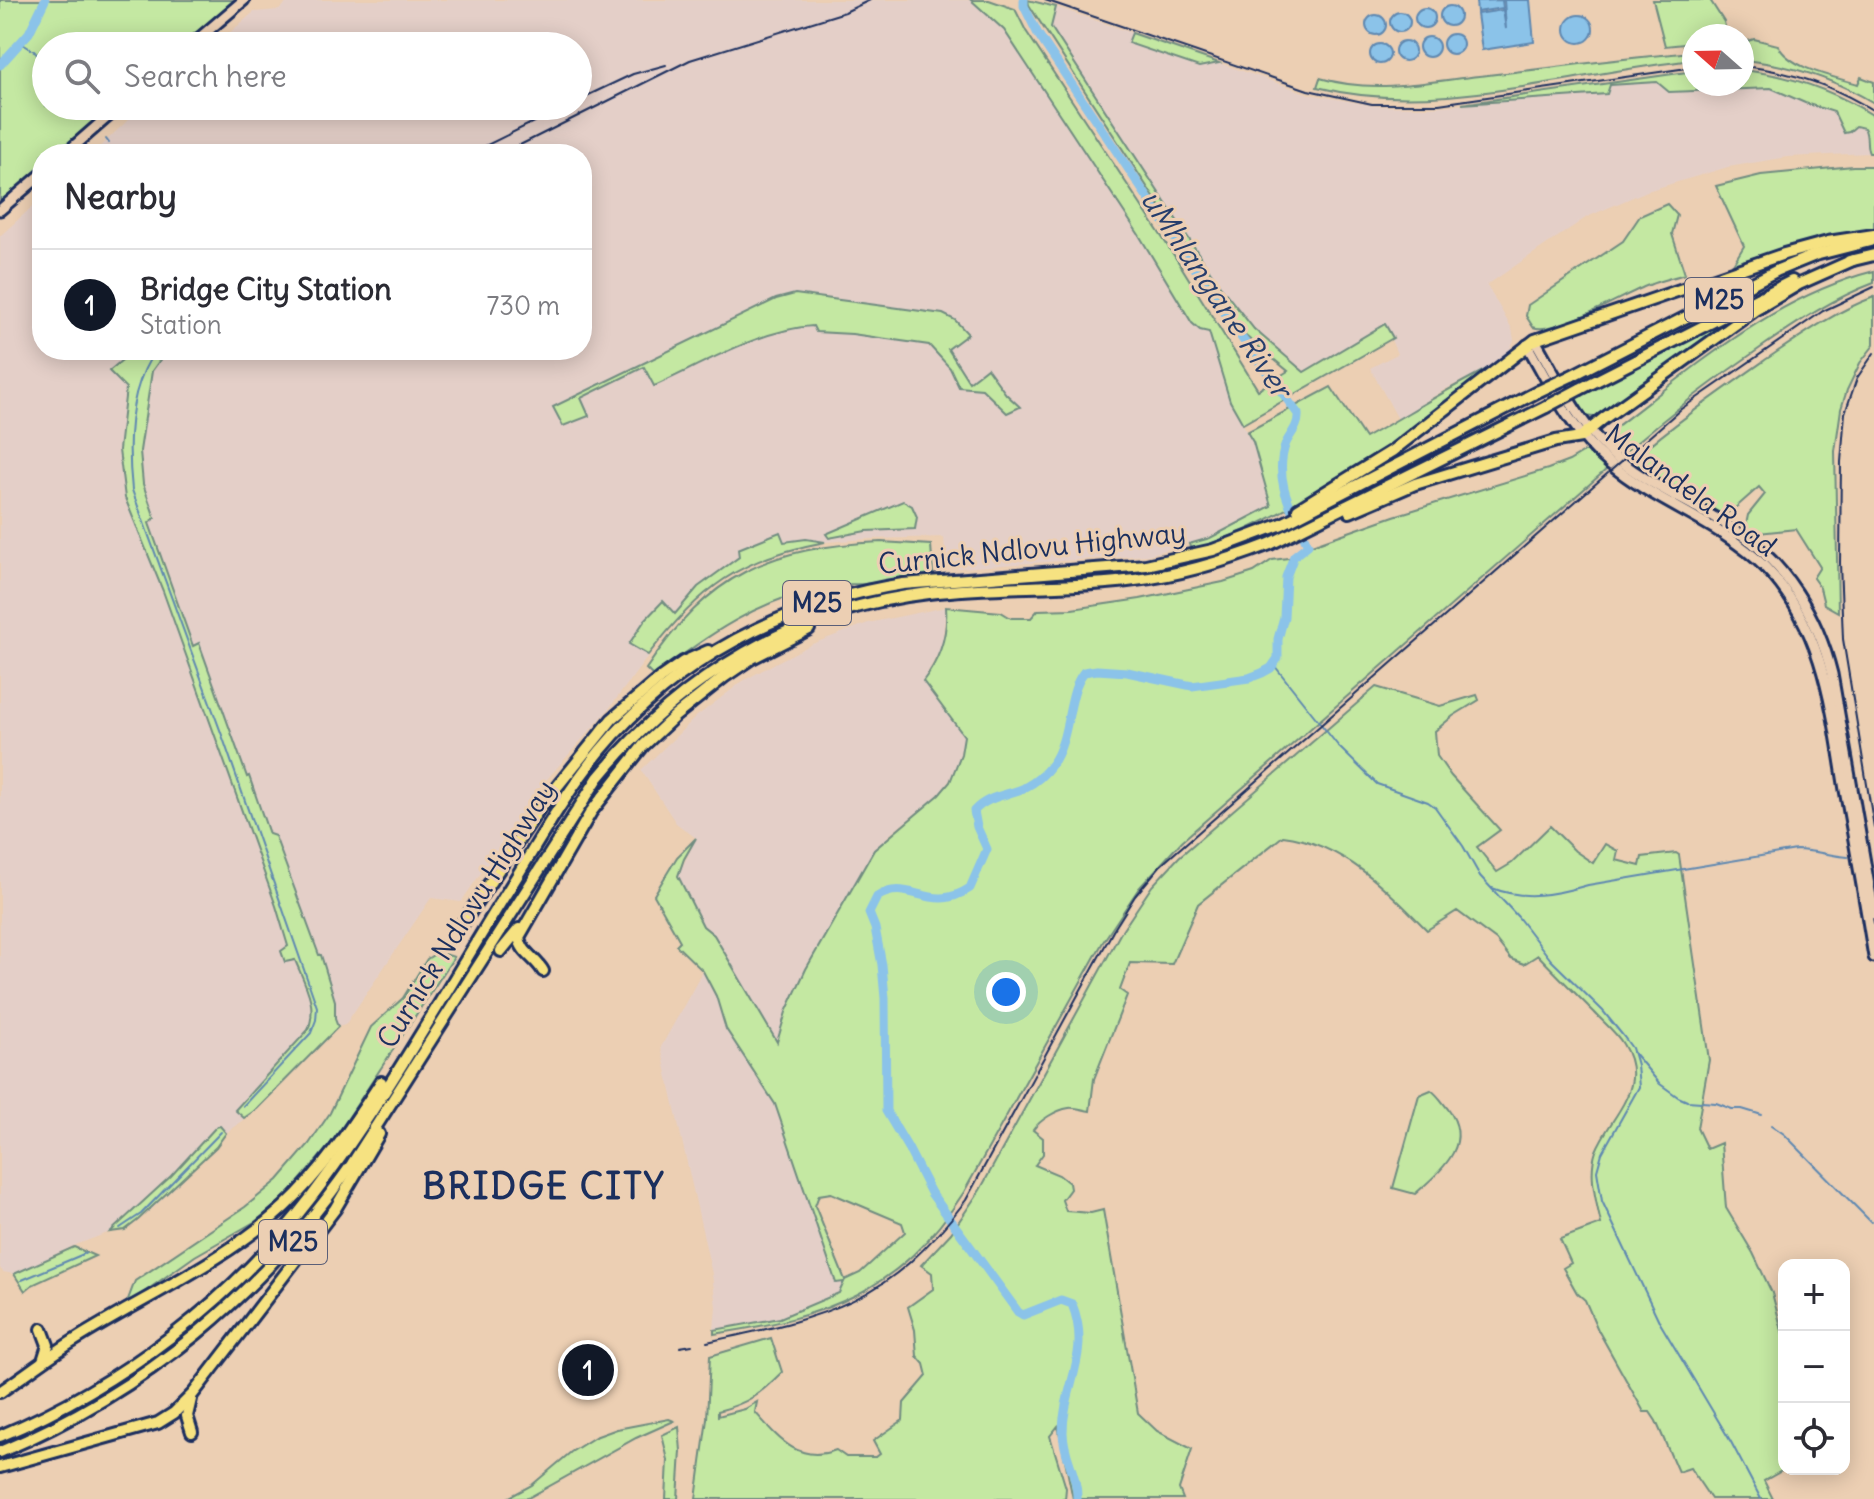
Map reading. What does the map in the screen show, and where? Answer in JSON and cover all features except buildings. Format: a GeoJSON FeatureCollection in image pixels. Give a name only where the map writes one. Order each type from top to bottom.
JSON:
{"type":"FeatureCollection","features":[{"type":"Feature","properties":{"kind":"main road"},"geometry":{"type":"LineString","coordinates":[[206,32],[244,0]]}},
{"type":"Feature","properties":{"kind":"main road"},"geometry":{"type":"LineString","coordinates":[[76,144],[104,120]]}},
{"type":"Feature","properties":{"kind":"main road"},"geometry":{"type":"LineString","coordinates":[[0,210],[32,183]]}},
{"type":"Feature","properties":{"kind":"main road"},"geometry":{"type":"LineString","coordinates":[[1281,522],[1402,443],[1531,342],[1784,254],[1828,242],[1874,237]]}},
{"type":"Feature","properties":{"kind":"main road","name":"M25"},"geometry":{"type":"LineString","coordinates":[[1281,522],[1384,473],[1778,270],[1874,237]]}},
{"type":"Feature","properties":{"kind":"main road","name":"Curnick Ndlovu Highway"},"geometry":{"type":"LineString","coordinates":[[0,1452],[53,1427],[138,1378],[223,1313],[277,1259],[333,1191],[412,1073],[587,794],[626,745],[685,691],[755,647],[824,617],[901,597],[946,591],[1144,579],[1201,568],[1270,547],[1769,291],[1874,255]]}},
{"type":"Feature","properties":{"kind":"main road"},"geometry":{"type":"LineString","coordinates":[[1303,531],[1415,484],[1586,434],[1755,310],[1799,284],[1853,260]]}},
{"type":"Feature","properties":{"kind":"main road","name":"Malandela Road"},"geometry":{"type":"LineString","coordinates":[[1531,342],[1586,434],[1630,479],[1746,550],[1780,585],[1808,628],[1828,692],[1874,957]]}},
{"type":"Feature","properties":{"kind":"main road","name":"Malandela Road"},"geometry":{"type":"LineString","coordinates":[[1586,434],[1619,460],[1749,540],[1778,568],[1808,610],[1822,639],[1832,674],[1874,914]]}},
{"type":"Feature","properties":{"kind":"main road","name":"Curnick Ndlovu Highway"},"geometry":{"type":"LineString","coordinates":[[0,1436],[38,1419],[126,1369],[217,1298],[298,1213],[357,1133],[577,781],[603,747],[659,691],[718,650],[791,613],[864,591],[946,580],[1146,565],[1213,550],[1281,522]]}},
{"type":"Feature","properties":{"kind":"main road"},"geometry":{"type":"LineString","coordinates":[[543,971],[522,948],[519,941],[521,932],[597,802],[643,746],[675,716],[724,677],[784,641],[848,614],[909,600],[1168,580],[1235,563],[1270,547]]}},
{"type":"Feature","properties":{"kind":"main road"},"geometry":{"type":"LineString","coordinates":[[461,926],[539,809],[612,719],[683,662],[704,652],[718,650]]}},
{"type":"Feature","properties":{"kind":"main road"},"geometry":{"type":"LineString","coordinates":[[501,951],[531,915]]}},
{"type":"Feature","properties":{"kind":"main road"},"geometry":{"type":"LineString","coordinates":[[0,1392],[74,1341],[223,1254],[282,1209],[305,1186],[350,1130],[395,1061],[437,1005]]}},
{"type":"Feature","properties":{"kind":"main road"},"geometry":{"type":"LineString","coordinates":[[0,1467],[158,1423],[174,1413],[193,1394],[335,1209],[412,1073]]}},
{"type":"Feature","properties":{"kind":"main road"},"geometry":{"type":"LineString","coordinates":[[42,1329],[48,1345],[42,1363]]}},
{"type":"Feature","properties":{"kind":"main road"},"geometry":{"type":"LineString","coordinates":[[192,1432],[187,1411],[193,1394]]}},
{"type":"Feature","properties":{"kind":"shaded area"},"geometry":{"type":"Polygon","coordinates":[[[290,0],[971,0],[1004,30],[1139,235],[1192,323],[1209,332],[1230,401],[1253,442],[1271,506],[1210,538],[1147,555],[946,569],[944,537],[870,539],[795,547],[763,557],[724,578],[703,592],[676,619],[608,710],[541,786],[461,902],[431,898],[345,1025],[338,1027],[257,1109],[226,1133],[216,1147],[152,1209],[125,1230],[78,1244],[14,1274],[3,1272],[0,1268],[0,236],[32,207],[32,360],[592,360],[592,144],[103,144],[128,120],[592,120],[592,32],[230,32],[254,12],[279,10],[290,0]]]}},
{"type":"Feature","properties":{"kind":"shaded area"},"geometry":{"type":"Polygon","coordinates":[[[1056,7],[1132,33],[1128,43],[1199,67],[1219,63],[1309,94],[1375,106],[1427,107],[1607,94],[1610,85],[1658,82],[1669,92],[1682,91],[1682,96],[1754,96],[1754,89],[1771,88],[1834,112],[1838,124],[1849,132],[1856,126],[1864,128],[1869,153],[1788,157],[1728,167],[1647,191],[1587,217],[1487,285],[1512,329],[1514,340],[1509,352],[1487,369],[1444,390],[1398,419],[1370,368],[1397,354],[1385,325],[1304,372],[1254,329],[1217,282],[1050,27],[1056,7]]]}},
{"type":"Feature","properties":{"kind":"shaded area"},"geometry":{"type":"Polygon","coordinates":[[[946,607],[942,646],[923,681],[964,736],[956,771],[939,795],[888,836],[806,969],[776,1043],[714,935],[703,926],[678,876],[696,838],[676,823],[641,770],[697,716],[743,681],[777,662],[812,644],[868,623],[946,607]]]}},
{"type":"Feature","properties":{"kind":"shaded area"},"geometry":{"type":"Polygon","coordinates":[[[703,971],[716,996],[726,1029],[775,1104],[836,1283],[844,1281],[839,1293],[780,1318],[714,1330],[716,1307],[712,1274],[661,1047],[703,971]]]}},
{"type":"Feature","properties":{"kind":"green space"},"geometry":{"type":"Polygon","coordinates":[[[0,0],[235,0],[197,32],[32,32],[32,120],[96,120],[69,144],[32,144],[32,177],[0,205],[0,0]]]}},
{"type":"Feature","properties":{"kind":"green space"},"geometry":{"type":"Polygon","coordinates":[[[971,0],[989,0],[1015,9],[1026,31],[1179,263],[1258,390],[1288,371],[1242,333],[1028,0],[1056,7],[1051,27],[1217,282],[1254,329],[1304,372],[1385,324],[1393,338],[1243,424],[1230,401],[1209,332],[1200,330],[1192,323],[1139,235],[1004,30],[971,0]]]}},
{"type":"Feature","properties":{"kind":"green space"},"geometry":{"type":"Polygon","coordinates":[[[1653,0],[1710,0],[1724,24],[1682,24],[1682,44],[1665,46],[1653,0]]]}},
{"type":"Feature","properties":{"kind":"green space"},"geometry":{"type":"Polygon","coordinates":[[[1132,33],[1219,63],[1199,67],[1128,43],[1132,33]]]}},
{"type":"Feature","properties":{"kind":"green space"},"geometry":{"type":"Polygon","coordinates":[[[1754,39],[1778,45],[1783,53],[1801,66],[1858,84],[1861,77],[1874,82],[1874,103],[1811,74],[1754,62],[1754,39]]]}},
{"type":"Feature","properties":{"kind":"green space"},"geometry":{"type":"Polygon","coordinates":[[[1682,53],[1682,62],[1457,95],[1409,98],[1362,95],[1317,87],[1320,78],[1359,85],[1399,85],[1682,53]]]}},
{"type":"Feature","properties":{"kind":"green space"},"geometry":{"type":"Polygon","coordinates":[[[1754,72],[1811,85],[1874,116],[1874,153],[1869,153],[1864,128],[1856,126],[1844,133],[1834,112],[1771,88],[1754,89],[1754,72]]]}},
{"type":"Feature","properties":{"kind":"green space"},"geometry":{"type":"Polygon","coordinates":[[[1682,73],[1682,91],[1669,92],[1657,82],[1610,85],[1607,94],[1462,104],[1682,73]]]}},
{"type":"Feature","properties":{"kind":"green space"},"geometry":{"type":"Polygon","coordinates":[[[1874,166],[1874,229],[1808,241],[1733,264],[1744,246],[1716,186],[1761,175],[1874,166]]]}},
{"type":"Feature","properties":{"kind":"green space"},"geometry":{"type":"Polygon","coordinates":[[[1667,204],[1677,215],[1672,234],[1685,274],[1653,283],[1557,326],[1533,327],[1526,316],[1528,305],[1623,241],[1640,216],[1667,204]]]}},
{"type":"Feature","properties":{"kind":"green space"},"geometry":{"type":"Polygon","coordinates":[[[1874,271],[1874,283],[1831,303],[1779,335],[1693,397],[1623,454],[1611,444],[1612,430],[1736,337],[1802,298],[1874,271]]]}},
{"type":"Feature","properties":{"kind":"green space"},"geometry":{"type":"Polygon","coordinates":[[[795,294],[943,314],[955,320],[968,334],[948,349],[969,382],[987,368],[1020,407],[1007,413],[982,389],[959,387],[950,368],[929,345],[816,332],[813,326],[752,341],[654,386],[644,367],[581,398],[589,416],[563,426],[553,407],[776,299],[795,294]]]}},
{"type":"Feature","properties":{"kind":"green space"},"geometry":{"type":"Polygon","coordinates":[[[1874,297],[1874,345],[1860,363],[1847,390],[1835,451],[1838,612],[1824,604],[1820,588],[1813,578],[1820,567],[1796,529],[1749,534],[1745,530],[1748,515],[1765,494],[1759,487],[1733,510],[1722,515],[1631,461],[1698,408],[1806,332],[1874,297]]]}},
{"type":"Feature","properties":{"kind":"green space"},"geometry":{"type":"Polygon","coordinates":[[[1746,311],[1594,417],[1584,416],[1575,398],[1746,311]]]}},
{"type":"Feature","properties":{"kind":"green space"},"geometry":{"type":"Polygon","coordinates":[[[122,360],[160,360],[152,371],[140,451],[143,484],[155,518],[149,523],[193,646],[199,643],[269,834],[275,836],[321,955],[335,1001],[338,1027],[257,1109],[244,1118],[235,1110],[308,1030],[311,1003],[295,960],[285,962],[281,951],[288,946],[276,906],[163,591],[125,498],[119,450],[126,388],[109,371],[122,360]]]}},
{"type":"Feature","properties":{"kind":"green space"},"geometry":{"type":"Polygon","coordinates":[[[1487,369],[1437,413],[1344,475],[1251,527],[1191,550],[1189,544],[1210,538],[1271,506],[1253,442],[1247,432],[1331,387],[1365,438],[1487,369]]]}},
{"type":"Feature","properties":{"kind":"green space"},"geometry":{"type":"Polygon","coordinates":[[[1586,451],[1607,469],[1182,841],[1139,888],[1103,942],[964,1192],[913,1254],[886,1277],[826,1308],[792,1319],[714,1334],[714,1330],[780,1318],[839,1293],[844,1282],[836,1283],[775,1104],[726,1029],[716,996],[703,971],[676,945],[680,941],[654,895],[677,857],[696,838],[678,876],[703,926],[714,935],[777,1042],[786,1012],[806,969],[874,850],[939,795],[950,782],[961,754],[964,736],[923,681],[942,646],[946,607],[1001,612],[1011,618],[1031,618],[1038,610],[1072,609],[1140,599],[1223,582],[1254,572],[1272,560],[1296,557],[1309,546],[1394,516],[1569,461],[1586,451]],[[831,1193],[819,1195],[815,1206],[845,1280],[860,1273],[905,1232],[902,1223],[831,1193]]]}},
{"type":"Feature","properties":{"kind":"green space"},"geometry":{"type":"Polygon","coordinates":[[[903,501],[912,506],[917,517],[915,529],[866,531],[829,538],[826,534],[903,501]]]}},
{"type":"Feature","properties":{"kind":"green space"},"geometry":{"type":"Polygon","coordinates":[[[780,532],[784,542],[806,539],[825,542],[769,557],[724,579],[686,611],[648,655],[629,644],[663,601],[675,614],[698,587],[739,557],[738,549],[780,532]]]}},
{"type":"Feature","properties":{"kind":"green space"},"geometry":{"type":"Polygon","coordinates":[[[881,542],[931,545],[933,574],[865,584],[833,585],[803,592],[757,609],[735,621],[693,647],[654,677],[646,669],[694,610],[719,588],[745,572],[774,559],[806,551],[881,542]]]}},
{"type":"Feature","properties":{"kind":"green space"},"geometry":{"type":"Polygon","coordinates":[[[1376,687],[1440,706],[1477,695],[1479,700],[1435,731],[1437,756],[1500,830],[1477,847],[1497,872],[1512,863],[1550,826],[1575,851],[1593,863],[1605,844],[1618,851],[1616,860],[1640,866],[1642,857],[1679,855],[1709,1060],[1697,1128],[1707,1149],[1721,1143],[1726,1208],[1753,1253],[1772,1293],[1778,1316],[1778,1473],[1764,1481],[1773,1499],[1711,1499],[1690,1468],[1678,1472],[1656,1421],[1650,1412],[1644,1412],[1598,1330],[1585,1300],[1577,1293],[1563,1268],[1571,1263],[1560,1239],[1601,1224],[1594,1187],[1594,1160],[1630,1087],[1630,1060],[1623,1044],[1538,955],[1524,964],[1511,959],[1496,940],[1457,911],[1427,930],[1380,885],[1344,858],[1305,840],[1283,836],[1198,904],[1172,964],[1130,963],[1120,990],[1127,995],[1094,1079],[1090,1111],[1064,1109],[1044,1119],[1033,1130],[1043,1138],[1043,1154],[1035,1165],[1069,1183],[1070,1189],[1062,1200],[1066,1211],[1091,1213],[1103,1210],[1138,1413],[1157,1431],[1192,1449],[1179,1489],[1183,1499],[1073,1499],[1058,1426],[1050,1436],[1066,1488],[1065,1499],[696,1499],[707,1419],[710,1356],[771,1338],[782,1372],[753,1397],[718,1411],[718,1416],[745,1409],[757,1402],[755,1412],[781,1440],[800,1451],[811,1454],[836,1450],[846,1457],[876,1457],[880,1454],[873,1441],[903,1420],[904,1403],[927,1376],[924,1364],[917,1356],[915,1330],[908,1307],[933,1289],[932,1273],[921,1265],[951,1233],[980,1190],[1120,934],[1152,886],[1179,857],[1376,687]]]}},
{"type":"Feature","properties":{"kind":"green space"},"geometry":{"type":"Polygon","coordinates":[[[438,952],[454,957],[333,1141],[286,1197],[256,1221],[195,1256],[126,1305],[135,1281],[245,1207],[278,1180],[309,1144],[330,1113],[371,1027],[403,998],[427,959],[438,952]]]}},
{"type":"Feature","properties":{"kind":"green space"},"geometry":{"type":"Polygon","coordinates":[[[1431,1090],[1448,1109],[1458,1134],[1456,1146],[1444,1166],[1415,1194],[1393,1188],[1419,1095],[1431,1090]]]}},
{"type":"Feature","properties":{"kind":"green space"},"geometry":{"type":"Polygon","coordinates":[[[220,1126],[226,1133],[216,1147],[138,1220],[125,1230],[110,1232],[171,1176],[216,1127],[220,1126]]]}},
{"type":"Feature","properties":{"kind":"green space"},"geometry":{"type":"Polygon","coordinates":[[[74,1247],[95,1256],[25,1291],[14,1274],[74,1247]]]}},
{"type":"Feature","properties":{"kind":"green space"},"geometry":{"type":"Polygon","coordinates":[[[669,1419],[674,1421],[636,1438],[528,1498],[506,1499],[532,1485],[571,1452],[595,1437],[617,1429],[669,1419]]]}},
{"type":"Feature","properties":{"kind":"green space"},"geometry":{"type":"Polygon","coordinates":[[[679,1427],[678,1499],[666,1499],[668,1460],[662,1435],[679,1427]]]}},
{"type":"Feature","properties":{"kind":"water"},"geometry":{"type":"Polygon","coordinates":[[[1502,0],[1503,8],[1477,12],[1476,1],[1502,0]]]}},
{"type":"Feature","properties":{"kind":"water"},"geometry":{"type":"Polygon","coordinates":[[[1504,0],[1530,0],[1534,42],[1482,50],[1477,14],[1503,10],[1506,29],[1504,0]]]}},
{"type":"Feature","properties":{"kind":"water"},"geometry":{"type":"Polygon","coordinates":[[[1450,6],[1457,9],[1460,16],[1457,23],[1450,26],[1443,23],[1440,16],[1443,9],[1450,6]]]}},
{"type":"Feature","properties":{"kind":"water"},"geometry":{"type":"Polygon","coordinates":[[[1425,8],[1432,11],[1435,18],[1432,25],[1425,28],[1418,25],[1415,18],[1418,11],[1425,8]]]}},
{"type":"Feature","properties":{"kind":"water"},"geometry":{"type":"Polygon","coordinates":[[[1400,12],[1407,15],[1410,22],[1407,29],[1400,32],[1393,29],[1390,22],[1393,15],[1400,12]]]}},
{"type":"Feature","properties":{"kind":"water"},"geometry":{"type":"Polygon","coordinates":[[[1376,15],[1383,18],[1386,25],[1383,32],[1376,35],[1369,32],[1366,25],[1369,18],[1376,15]]]}},
{"type":"Feature","properties":{"kind":"water"},"geometry":{"type":"Polygon","coordinates":[[[1579,15],[1589,19],[1593,29],[1589,39],[1579,43],[1569,39],[1565,29],[1569,19],[1579,15]]]}},
{"type":"Feature","properties":{"kind":"water"},"geometry":{"type":"Polygon","coordinates":[[[1453,34],[1460,37],[1463,44],[1460,51],[1453,54],[1446,51],[1443,44],[1446,37],[1453,34]]]}},
{"type":"Feature","properties":{"kind":"water"},"geometry":{"type":"Polygon","coordinates":[[[1429,37],[1436,40],[1439,47],[1436,54],[1429,57],[1422,54],[1419,47],[1422,40],[1429,37]]]}},
{"type":"Feature","properties":{"kind":"water"},"geometry":{"type":"Polygon","coordinates":[[[1405,41],[1412,44],[1415,51],[1412,58],[1405,61],[1398,58],[1395,51],[1398,44],[1405,41]]]}},
{"type":"Feature","properties":{"kind":"water"},"geometry":{"type":"Polygon","coordinates":[[[1380,44],[1387,47],[1390,54],[1387,61],[1380,64],[1373,61],[1370,54],[1373,47],[1380,44]]]}},
{"type":"Feature","properties":{"kind":"waterway"},"geometry":{"type":"LineString","coordinates":[[0,65],[29,33],[45,0]]}},
{"type":"Feature","properties":{"kind":"waterway","name":"uMhlangane River"},"geometry":{"type":"LineString","coordinates":[[1024,0],[1038,34],[1241,337],[1298,414],[1296,426],[1286,443],[1281,470],[1286,496],[1308,545],[1294,556],[1286,577],[1278,658],[1271,668],[1249,678],[1192,686],[1127,672],[1084,672],[1074,691],[1063,741],[1049,768],[1028,786],[991,799],[974,811],[987,849],[970,888],[943,898],[889,892],[877,897],[869,913],[882,965],[885,998],[886,1111],[931,1193],[1018,1312],[1023,1315],[1061,1300],[1072,1304],[1079,1338],[1078,1354],[1063,1432],[1077,1499]]}},
{"type":"Feature","properties":{"kind":"waterway"},"geometry":{"type":"LineString","coordinates":[[21,43],[32,50]]}},
{"type":"Feature","properties":{"kind":"waterway"},"geometry":{"type":"LineString","coordinates":[[106,139],[109,143]]}},
{"type":"Feature","properties":{"kind":"waterway"},"geometry":{"type":"LineString","coordinates":[[150,360],[140,381],[132,417],[132,490],[317,1007],[311,1033],[243,1106]]}},
{"type":"Feature","properties":{"kind":"waterway"},"geometry":{"type":"LineString","coordinates":[[1278,658],[1274,665],[1339,747],[1377,784],[1435,807],[1480,876],[1518,917],[1551,960],[1603,1011],[1632,1048],[1639,1087],[1602,1153],[1597,1171],[1602,1201],[1660,1323],[1761,1499]]}},
{"type":"Feature","properties":{"kind":"waterway"},"geometry":{"type":"LineString","coordinates":[[1492,888],[1516,894],[1552,893],[1796,850],[1848,857]]}},
{"type":"Feature","properties":{"kind":"waterway"},"geometry":{"type":"LineString","coordinates":[[1633,1052],[1660,1084],[1678,1097],[1762,1115]]}},
{"type":"Feature","properties":{"kind":"waterway"},"geometry":{"type":"LineString","coordinates":[[1771,1125],[1784,1134],[1871,1222]]}},
{"type":"Feature","properties":{"kind":"waterway"},"geometry":{"type":"LineString","coordinates":[[120,1228],[141,1214],[221,1132]]}},
{"type":"Feature","properties":{"kind":"waterway"},"geometry":{"type":"LineString","coordinates":[[22,1280],[86,1253]]}},
{"type":"Feature","properties":{"kind":"railway"},"geometry":{"type":"LineString","coordinates":[[592,109],[690,60],[845,12],[870,0]]}},
{"type":"Feature","properties":{"kind":"railway"},"geometry":{"type":"LineString","coordinates":[[1045,0],[1308,90],[1372,104],[1439,104],[1682,69]]}},
{"type":"Feature","properties":{"kind":"railway"},"geometry":{"type":"LineString","coordinates":[[592,93],[633,74],[666,65]]}},
{"type":"Feature","properties":{"kind":"railway"},"geometry":{"type":"LineString","coordinates":[[1754,68],[1811,81],[1874,111]]}},
{"type":"Feature","properties":{"kind":"railway"},"geometry":{"type":"LineString","coordinates":[[489,144],[538,120]]}},
{"type":"Feature","properties":{"kind":"railway"},"geometry":{"type":"LineString","coordinates":[[522,144],[570,120]]}},
{"type":"Feature","properties":{"kind":"railway"},"geometry":{"type":"LineString","coordinates":[[707,1342],[822,1313],[882,1284],[910,1262],[966,1200],[1113,931],[1135,896],[1160,866],[1681,409],[1823,311],[1874,287]]}},
{"type":"Feature","properties":{"kind":"railway"},"geometry":{"type":"LineString","coordinates":[[1874,353],[1857,378],[1845,413],[1840,563],[1843,639],[1874,827]]}},
{"type":"Feature","properties":{"kind":"railway"},"geometry":{"type":"LineString","coordinates":[[680,1347],[692,1345]]}},
{"type":"Feature","properties":{"kind":"place","name":"Bridge City Station"},"geometry":{"type":"Point","coordinates":[588,1370]}},
{"type":"Feature","properties":{"kind":"district","name":"BRIDGE CITY"},"geometry":{"type":"Point","coordinates":[544,1186]}}]}
